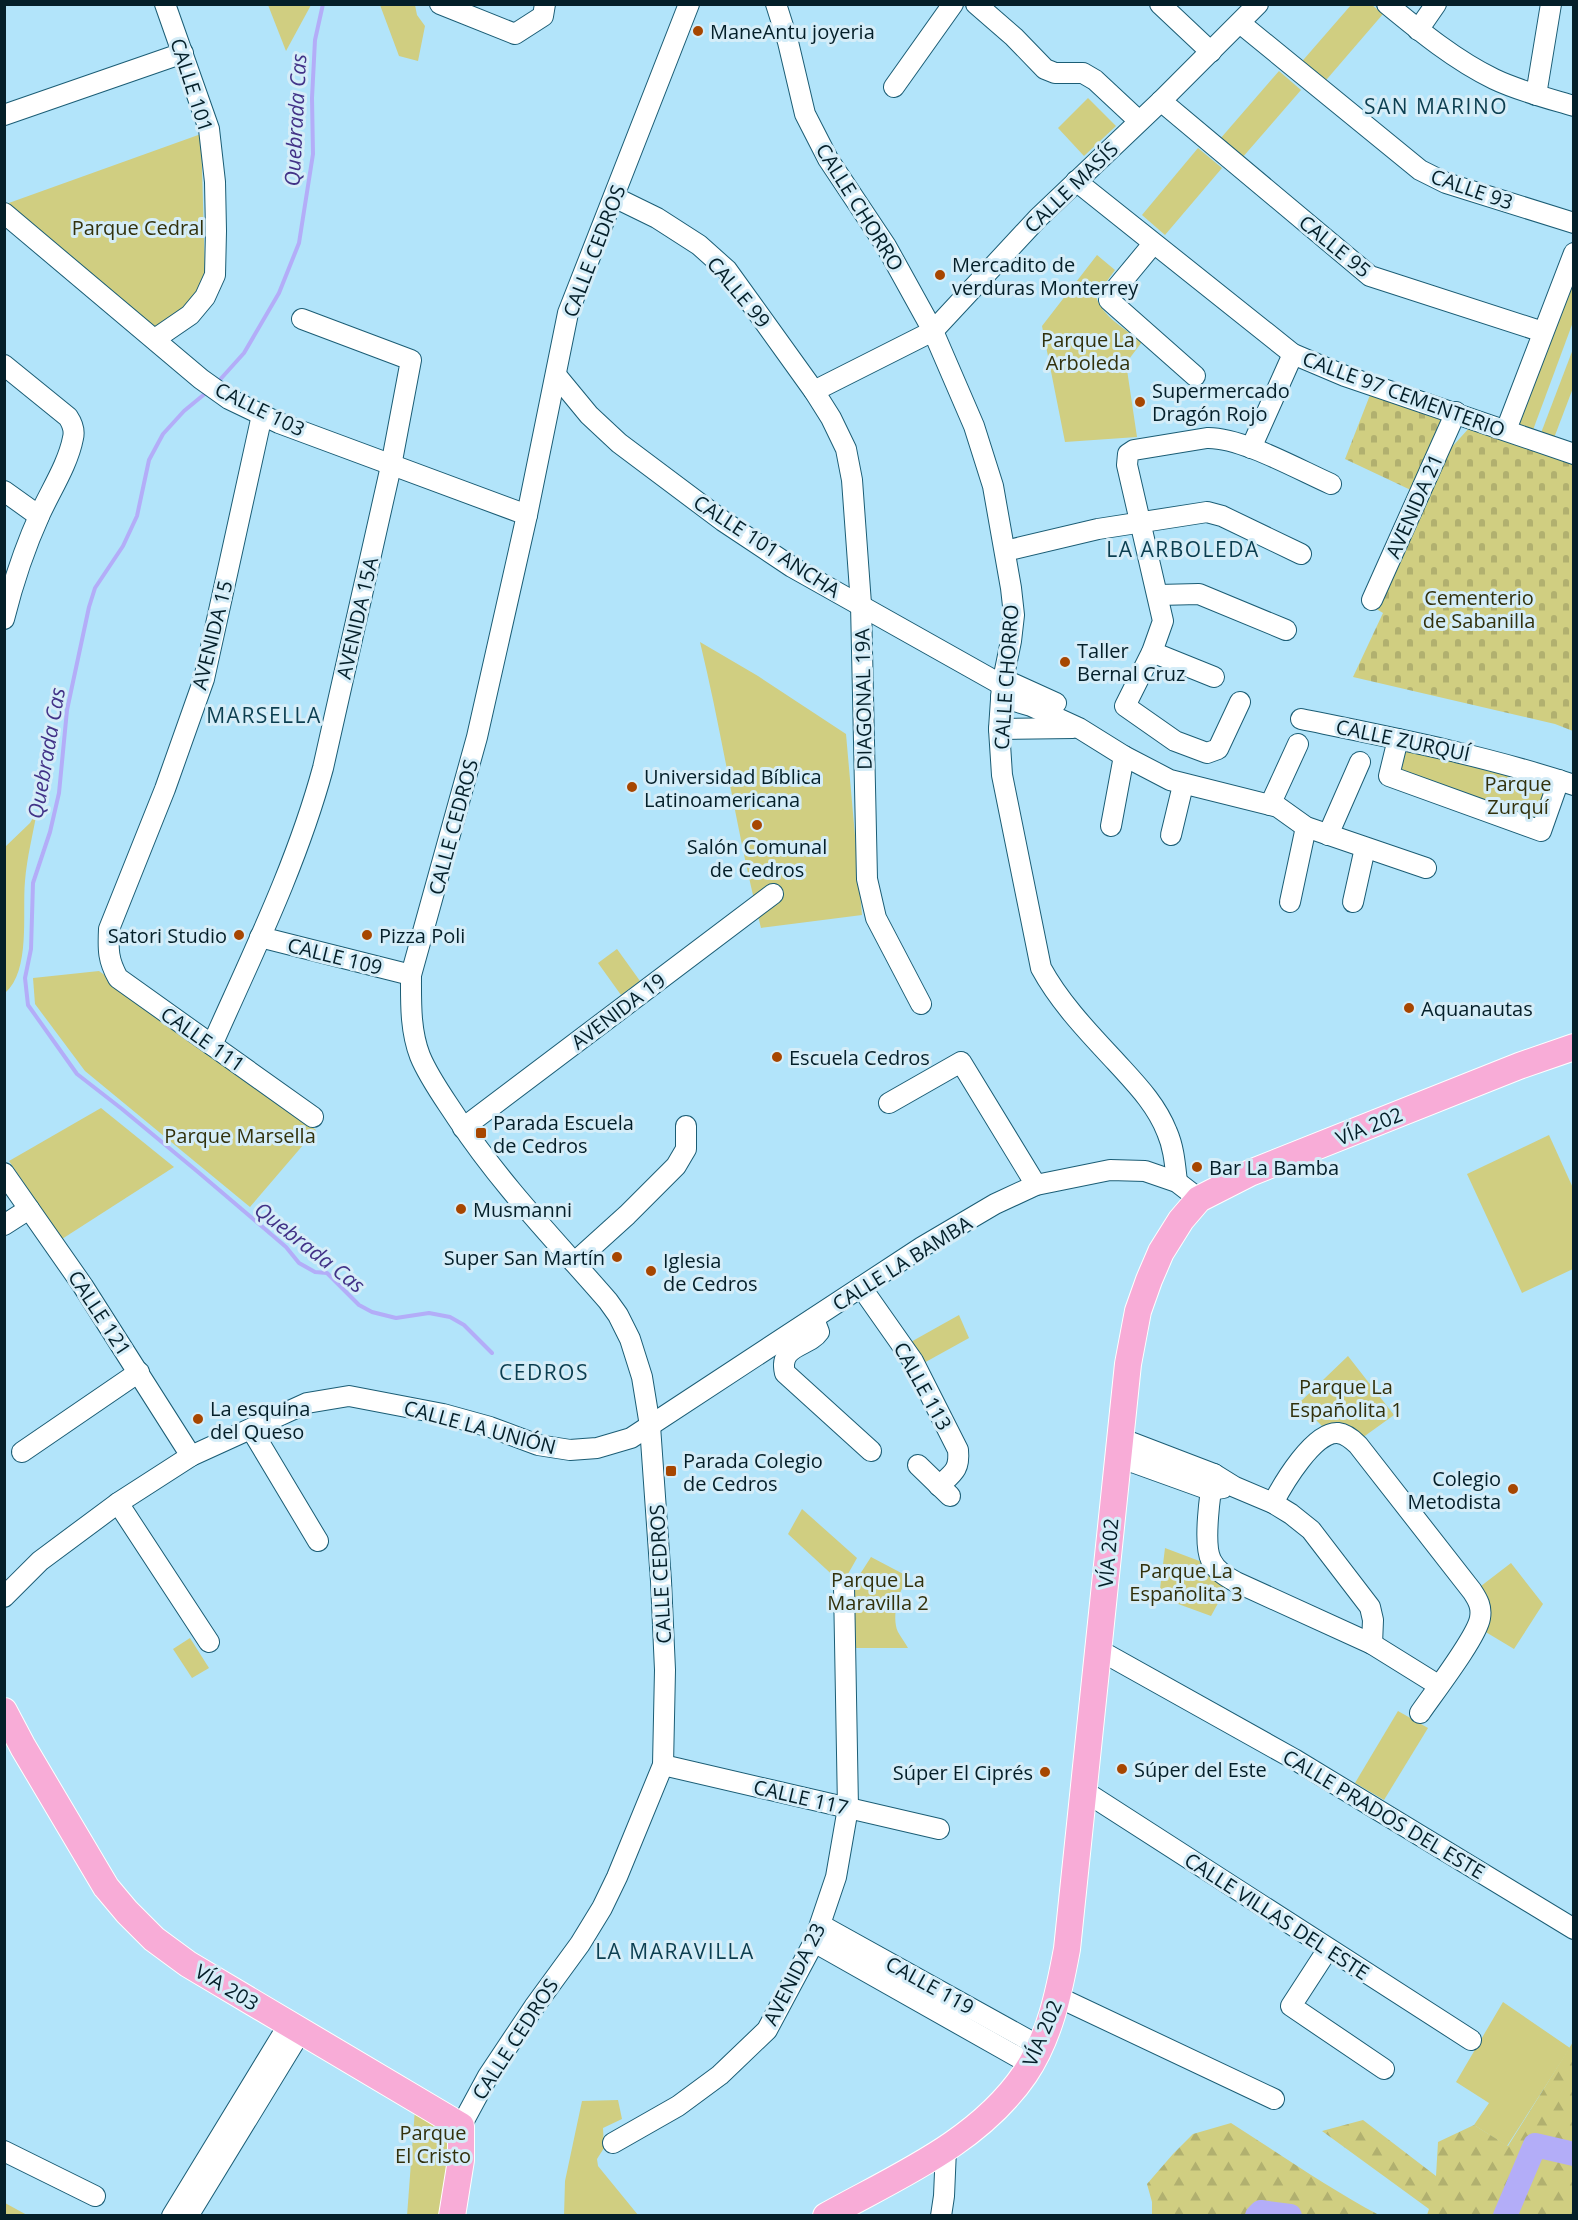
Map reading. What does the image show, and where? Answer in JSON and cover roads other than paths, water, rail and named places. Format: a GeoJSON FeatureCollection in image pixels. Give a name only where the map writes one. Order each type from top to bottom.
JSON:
{"type":"FeatureCollection","features":[{"type":"Feature","properties":{"kind":"main road","name":"VÍA 202"},"geometry":{"type":"LineString","coordinates":[[826,2216],[946,2149],[996,2109],[1025,2074],[1058,1997],[1067,1949],[1128,1364],[1138,1311],[1161,1252],[1181,1220],[1198,1199],[1250,1173],[1519,1066],[1574,1047]]}},
{"type":"Feature","properties":{"kind":"main road","name":"VÍA 203"},"geometry":{"type":"LineString","coordinates":[[4,1711],[106,1887],[154,1939],[188,1964],[461,2126]]}},
{"type":"Feature","properties":{"kind":"main road"},"geometry":{"type":"LineString","coordinates":[[452,2216],[461,2160],[461,2126]]}},
{"type":"Feature","properties":{"kind":"street","name":"CALLE 101"},"geometry":{"type":"LineString","coordinates":[[155,339],[190,315],[205,297],[214,274],[215,182],[209,129],[165,4]]}},
{"type":"Feature","properties":{"kind":"street"},"geometry":{"type":"LineString","coordinates":[[440,4],[515,34],[544,10]]}},
{"type":"Feature","properties":{"kind":"street","name":"CALLE CEDROS"},"geometry":{"type":"LineString","coordinates":[[461,2126],[488,2076],[580,1944],[602,1908],[663,1765],[665,1718],[663,1615],[650,1426],[642,1377],[630,1339],[608,1301],[511,1192],[463,1128],[431,1078],[420,1055],[411,1011],[411,975],[477,737],[527,515],[568,313],[689,4]]}},
{"type":"Feature","properties":{"kind":"street","name":"CALLE CHORRO"},"geometry":{"type":"LineString","coordinates":[[776,4],[788,42],[805,114],[828,159],[886,246],[933,331],[974,426],[993,486],[1014,615],[1002,687],[999,729],[1002,775],[1041,968],[1053,989],[1088,1032],[1147,1096],[1167,1131],[1173,1150],[1177,1182]]}},
{"type":"Feature","properties":{"kind":"street"},"geometry":{"type":"LineString","coordinates":[[894,87],[953,4]]}},
{"type":"Feature","properties":{"kind":"street"},"geometry":{"type":"LineString","coordinates":[[976,4],[1014,37],[1045,69],[1055,73],[1083,73],[1095,80],[1139,121]]}},
{"type":"Feature","properties":{"kind":"street"},"geometry":{"type":"LineString","coordinates":[[1160,4],[1211,52]]}},
{"type":"Feature","properties":{"kind":"street","name":"CALLE MASÍS"},"geometry":{"type":"LineString","coordinates":[[814,391],[933,331],[1038,218],[1161,101],[1258,4]]}},
{"type":"Feature","properties":{"kind":"street"},"geometry":{"type":"LineString","coordinates":[[1387,4],[1418,30],[1480,72],[1509,86],[1574,106]]}},
{"type":"Feature","properties":{"kind":"street"},"geometry":{"type":"LineString","coordinates":[[1418,30],[1436,4]]}},
{"type":"Feature","properties":{"kind":"street"},"geometry":{"type":"LineString","coordinates":[[1536,95],[1551,4]]}},
{"type":"Feature","properties":{"kind":"street","name":"CALLE 93"},"geometry":{"type":"LineString","coordinates":[[1240,23],[1420,170],[1446,183],[1574,223]]}},
{"type":"Feature","properties":{"kind":"street"},"geometry":{"type":"LineString","coordinates":[[4,115],[183,53]]}},
{"type":"Feature","properties":{"kind":"street","name":"CALLE 95"},"geometry":{"type":"LineString","coordinates":[[1161,101],[1370,276],[1542,332]]}},
{"type":"Feature","properties":{"kind":"street","name":"CALLE 97 CEMENTERIO"},"geometry":{"type":"LineString","coordinates":[[1076,181],[1293,354],[1345,376],[1574,454]]}},
{"type":"Feature","properties":{"kind":"street","name":"CALLE 99"},"geometry":{"type":"LineString","coordinates":[[614,197],[657,218],[699,245],[727,270],[814,391]]}},
{"type":"Feature","properties":{"kind":"street","name":"CALLE 103"},"geometry":{"type":"LineString","coordinates":[[4,213],[201,379],[229,399],[262,415],[391,466],[527,515]]}},
{"type":"Feature","properties":{"kind":"street"},"geometry":{"type":"LineString","coordinates":[[1153,244],[1109,300],[1195,376]]}},
{"type":"Feature","properties":{"kind":"street"},"geometry":{"type":"LineString","coordinates":[[1506,430],[1574,253]]}},
{"type":"Feature","properties":{"kind":"street","name":"AVENIDA 15A"},"geometry":{"type":"LineString","coordinates":[[212,1045],[260,937],[311,811],[326,757],[391,466],[411,360],[302,320]]}},
{"type":"Feature","properties":{"kind":"street"},"geometry":{"type":"LineString","coordinates":[[1251,448],[1293,354]]}},
{"type":"Feature","properties":{"kind":"street"},"geometry":{"type":"LineString","coordinates":[[4,365],[62,411],[72,424],[74,435],[39,516],[5,613]]}},
{"type":"Feature","properties":{"kind":"street","name":"CALLE 101 ANCHA"},"geometry":{"type":"LineString","coordinates":[[556,375],[589,415],[605,430],[723,521],[792,567],[861,604],[1031,706],[1082,723],[1124,756],[1160,776],[1183,785],[1278,807],[1306,827],[1426,868]]}},
{"type":"Feature","properties":{"kind":"street","name":"DIAGONAL 19A"},"geometry":{"type":"LineString","coordinates":[[814,391],[831,418],[846,449],[852,480],[861,604],[867,879],[876,918],[921,1004]]}},
{"type":"Feature","properties":{"kind":"street","name":"AVENIDA 21"},"geometry":{"type":"LineString","coordinates":[[1372,600],[1456,412]]}},
{"type":"Feature","properties":{"kind":"street","name":"AVENIDA 15"},"geometry":{"type":"LineString","coordinates":[[108,950],[109,929],[165,789],[204,679],[262,415]]}},
{"type":"Feature","properties":{"kind":"street"},"geometry":{"type":"LineString","coordinates":[[1240,702],[1218,748],[1207,753],[1175,741],[1125,706],[1152,652],[1163,621],[1127,465],[1128,454],[1134,450],[1217,438],[1251,448],[1331,484]]}},
{"type":"Feature","properties":{"kind":"street"},"geometry":{"type":"LineString","coordinates":[[4,491],[39,516]]}},
{"type":"Feature","properties":{"kind":"street"},"geometry":{"type":"LineString","coordinates":[[1005,551],[1141,521],[1212,513],[1301,554]]}},
{"type":"Feature","properties":{"kind":"street"},"geometry":{"type":"LineString","coordinates":[[1158,595],[1199,594],[1286,630]]}},
{"type":"Feature","properties":{"kind":"street"},"geometry":{"type":"LineString","coordinates":[[1152,652],[1214,677]]}},
{"type":"Feature","properties":{"kind":"street","name":"CALLE ZURQUÍ"},"geometry":{"type":"LineString","coordinates":[[1301,719],[1472,754],[1566,783]]}},
{"type":"Feature","properties":{"kind":"street"},"geometry":{"type":"LineString","coordinates":[[999,729],[1082,723]]}},
{"type":"Feature","properties":{"kind":"street"},"geometry":{"type":"LineString","coordinates":[[1398,739],[1389,776],[1541,831],[1566,783]]}},
{"type":"Feature","properties":{"kind":"street"},"geometry":{"type":"LineString","coordinates":[[1270,805],[1298,744]]}},
{"type":"Feature","properties":{"kind":"street"},"geometry":{"type":"LineString","coordinates":[[1111,826],[1124,756]]}},
{"type":"Feature","properties":{"kind":"street"},"geometry":{"type":"LineString","coordinates":[[1328,835],[1360,762]]}},
{"type":"Feature","properties":{"kind":"street"},"geometry":{"type":"LineString","coordinates":[[1171,835],[1183,785]]}},
{"type":"Feature","properties":{"kind":"street"},"geometry":{"type":"LineString","coordinates":[[1290,902],[1306,827]]}},
{"type":"Feature","properties":{"kind":"street"},"geometry":{"type":"LineString","coordinates":[[1353,902],[1365,848]]}},
{"type":"Feature","properties":{"kind":"street","name":"AVENIDA 19"},"geometry":{"type":"LineString","coordinates":[[463,1128],[773,894]]}},
{"type":"Feature","properties":{"kind":"street","name":"CALLE 109"},"geometry":{"type":"LineString","coordinates":[[260,937],[411,975]]}},
{"type":"Feature","properties":{"kind":"street","name":"CALLE 111"},"geometry":{"type":"LineString","coordinates":[[108,950],[110,965],[118,978],[313,1117]]}},
{"type":"Feature","properties":{"kind":"street"},"geometry":{"type":"LineString","coordinates":[[889,1103],[961,1062],[1036,1185]]}},
{"type":"Feature","properties":{"kind":"street"},"geometry":{"type":"LineString","coordinates":[[575,1262],[676,1166],[686,1149],[686,1126]]}},
{"type":"Feature","properties":{"kind":"street","name":"CALLE LA BAMBA"},"geometry":{"type":"LineString","coordinates":[[650,1426],[922,1247],[995,1204],[1036,1185],[1110,1170],[1145,1171],[1177,1182]]}},
{"type":"Feature","properties":{"kind":"street","name":"CALLE 121"},"geometry":{"type":"LineString","coordinates":[[4,1173],[140,1372],[191,1456]]}},
{"type":"Feature","properties":{"kind":"street"},"geometry":{"type":"LineString","coordinates":[[1177,1182],[1198,1199]]}},
{"type":"Feature","properties":{"kind":"street"},"geometry":{"type":"LineString","coordinates":[[4,1225],[29,1209]]}},
{"type":"Feature","properties":{"kind":"street","name":"CALLE 113"},"geometry":{"type":"LineString","coordinates":[[861,1287],[913,1361],[958,1450],[959,1461],[945,1491],[918,1465]]}},
{"type":"Feature","properties":{"kind":"street"},"geometry":{"type":"LineString","coordinates":[[814,1319],[819,1332],[811,1340],[797,1345],[788,1355],[783,1367],[785,1373],[871,1451]]}},
{"type":"Feature","properties":{"kind":"street"},"geometry":{"type":"LineString","coordinates":[[22,1452],[140,1372]]}},
{"type":"Feature","properties":{"kind":"street","name":"CALLE LA UNIÓN"},"geometry":{"type":"LineString","coordinates":[[4,1597],[40,1561],[118,1503],[191,1456],[307,1403],[349,1396],[443,1414],[490,1427],[538,1445],[570,1450],[611,1445],[631,1438],[650,1426]]}},
{"type":"Feature","properties":{"kind":"street"},"geometry":{"type":"LineString","coordinates":[[250,1429],[318,1541]]}},
{"type":"Feature","properties":{"kind":"street"},"geometry":{"type":"LineString","coordinates":[[1273,1503],[1300,1459],[1326,1436],[1338,1433],[1353,1439],[1473,1591],[1481,1616],[1474,1632],[1420,1713]]}},
{"type":"Feature","properties":{"kind":"street"},"geometry":{"type":"LineString","coordinates":[[1118,1449],[1135,1463],[1235,1487],[1273,1503],[1291,1514],[1311,1530],[1365,1600],[1373,1614],[1372,1644]]}},
{"type":"Feature","properties":{"kind":"street"},"geometry":{"type":"LineString","coordinates":[[1212,1482],[1208,1553],[1217,1569],[1236,1582],[1372,1644],[1438,1685]]}},
{"type":"Feature","properties":{"kind":"street"},"geometry":{"type":"LineString","coordinates":[[118,1503],[209,1642]]}},
{"type":"Feature","properties":{"kind":"street","name":"AVENIDA 23"},"geometry":{"type":"LineString","coordinates":[[613,2143],[678,2106],[720,2075],[767,2030],[818,1933],[836,1877],[848,1808],[844,1586]]}},
{"type":"Feature","properties":{"kind":"street","name":"CALLE PRADOS DEL ESTE"},"geometry":{"type":"LineString","coordinates":[[1099,1650],[1294,1759],[1574,1929]]}},
{"type":"Feature","properties":{"kind":"street","name":"CALLE 117"},"geometry":{"type":"LineString","coordinates":[[663,1765],[939,1829]]}},
{"type":"Feature","properties":{"kind":"street","name":"CALLE VILLAS DEL ESTE"},"geometry":{"type":"LineString","coordinates":[[1084,1791],[1471,2040]]}},
{"type":"Feature","properties":{"kind":"street","name":"CALLE 119"},"geometry":{"type":"LineString","coordinates":[[818,1933],[1035,2055]]}},
{"type":"Feature","properties":{"kind":"street"},"geometry":{"type":"LineString","coordinates":[[1328,1949],[1291,2006],[1384,2069]]}},
{"type":"Feature","properties":{"kind":"street"},"geometry":{"type":"LineString","coordinates":[[1058,1997],[1274,2099]]}},
{"type":"Feature","properties":{"kind":"street"},"geometry":{"type":"LineString","coordinates":[[172,2216],[227,2139],[295,2027]]}},
{"type":"Feature","properties":{"kind":"street"},"geometry":{"type":"LineString","coordinates":[[188,2216],[227,2139]]}},
{"type":"Feature","properties":{"kind":"street"},"geometry":{"type":"LineString","coordinates":[[941,2216],[946,2149]]}},
{"type":"Feature","properties":{"kind":"street"},"geometry":{"type":"LineString","coordinates":[[4,2151],[95,2196]]}},
{"type":"Feature","properties":{"kind":"waterway","name":"Quebrada Cas"},"geometry":{"type":"LineString","coordinates":[[217,383],[244,353],[279,293],[299,243],[313,154],[312,98],[315,40],[323,4]]}},
{"type":"Feature","properties":{"kind":"waterway","name":"Quebrada Cas"},"geometry":{"type":"LineString","coordinates":[[207,392],[184,411],[163,434],[149,460],[137,516],[123,546],[95,588],[89,607],[67,710],[59,793],[50,832],[33,883],[31,949],[25,978],[28,1005],[77,1074],[198,1172],[286,1247],[299,1263],[315,1272],[327,1273],[359,1305],[372,1312],[396,1318],[429,1313],[450,1317],[464,1325],[492,1353]]}},
{"type":"Feature","properties":{"kind":"waterway"},"geometry":{"type":"LineString","coordinates":[[1505,2216],[1535,2145],[1574,2154]]}},
{"type":"Feature","properties":{"kind":"waterway"},"geometry":{"type":"LineString","coordinates":[[1257,2216],[1261,2212],[1290,2216]]}},
{"type":"Feature","properties":{"kind":"place","name":"ManeAntu joyeria"},"geometry":{"type":"Point","coordinates":[698,31]}},
{"type":"Feature","properties":{"kind":"place","name":"Mercadito de verduras Monterrey"},"geometry":{"type":"Point","coordinates":[940,275]}},
{"type":"Feature","properties":{"kind":"place","name":"Supermercado Dragón Rojo"},"geometry":{"type":"Point","coordinates":[1140,402]}},
{"type":"Feature","properties":{"kind":"place","name":"Taller Bernal Cruz"},"geometry":{"type":"Point","coordinates":[1065,662]}},
{"type":"Feature","properties":{"kind":"place","name":"Universidad Bíblica Latinoamericana"},"geometry":{"type":"Point","coordinates":[632,787]}},
{"type":"Feature","properties":{"kind":"place","name":"Salón Comunal de Cedros"},"geometry":{"type":"Point","coordinates":[757,825]}},
{"type":"Feature","properties":{"kind":"place","name":"Satori Studio"},"geometry":{"type":"Point","coordinates":[239,935]}},
{"type":"Feature","properties":{"kind":"place","name":"Pizza Poli"},"geometry":{"type":"Point","coordinates":[367,935]}},
{"type":"Feature","properties":{"kind":"place","name":"Aquanautas"},"geometry":{"type":"Point","coordinates":[1409,1008]}},
{"type":"Feature","properties":{"kind":"place","name":"Escuela Cedros"},"geometry":{"type":"Point","coordinates":[777,1057]}},
{"type":"Feature","properties":{"kind":"place","name":"Parada Escuela de Cedros"},"geometry":{"type":"Point","coordinates":[481,1133]}},
{"type":"Feature","properties":{"kind":"place","name":"Bar La Bamba"},"geometry":{"type":"Point","coordinates":[1197,1167]}},
{"type":"Feature","properties":{"kind":"place","name":"Musmanni"},"geometry":{"type":"Point","coordinates":[461,1209]}},
{"type":"Feature","properties":{"kind":"place","name":"Super San Martín"},"geometry":{"type":"Point","coordinates":[617,1257]}},
{"type":"Feature","properties":{"kind":"place","name":"Iglesia de Cedros"},"geometry":{"type":"Point","coordinates":[651,1271]}},
{"type":"Feature","properties":{"kind":"place","name":"La esquina del Queso"},"geometry":{"type":"Point","coordinates":[198,1419]}},
{"type":"Feature","properties":{"kind":"place","name":"Parada Colegio de Cedros"},"geometry":{"type":"Point","coordinates":[671,1471]}},
{"type":"Feature","properties":{"kind":"place","name":"Colegio Metodista"},"geometry":{"type":"Point","coordinates":[1513,1489]}},
{"type":"Feature","properties":{"kind":"place","name":"Súper del Este"},"geometry":{"type":"Point","coordinates":[1122,1769]}},
{"type":"Feature","properties":{"kind":"place","name":"Súper El Ciprés"},"geometry":{"type":"Point","coordinates":[1045,1772]}},
{"type":"Feature","properties":{"kind":"district","name":"SAN MARINO"},"geometry":{"type":"Point","coordinates":[1436,106]}},
{"type":"Feature","properties":{"kind":"district","name":"LA ARBOLEDA"},"geometry":{"type":"Point","coordinates":[1183,549]}},
{"type":"Feature","properties":{"kind":"district","name":"MARSELLA"},"geometry":{"type":"Point","coordinates":[264,715]}},
{"type":"Feature","properties":{"kind":"district","name":"CEDROS"},"geometry":{"type":"Point","coordinates":[544,1372]}},
{"type":"Feature","properties":{"kind":"district","name":"LA MARAVILLA"},"geometry":{"type":"Point","coordinates":[675,1951]}},
{"type":"Feature","properties":{"kind":"park label","name":"Parque Cedral"},"geometry":{"type":"Point","coordinates":[138,227]}},
{"type":"Feature","properties":{"kind":"park label","name":"Parque La Arboleda"},"geometry":{"type":"Point","coordinates":[1088,350]}},
{"type":"Feature","properties":{"kind":"park label","name":"Cementerio de Sabanilla"},"geometry":{"type":"Point","coordinates":[1479,608]}},
{"type":"Feature","properties":{"kind":"park label","name":"Parque Zurquí"},"geometry":{"type":"Point","coordinates":[1518,794]}},
{"type":"Feature","properties":{"kind":"park label","name":"Parque Marsella"},"geometry":{"type":"Point","coordinates":[240,1135]}},
{"type":"Feature","properties":{"kind":"park label","name":"Parque La Españolita 1"},"geometry":{"type":"Point","coordinates":[1346,1398]}},
{"type":"Feature","properties":{"kind":"park label","name":"Parque La Españolita 3"},"geometry":{"type":"Point","coordinates":[1186,1582]}},
{"type":"Feature","properties":{"kind":"park label","name":"Parque La Maravilla 2"},"geometry":{"type":"Point","coordinates":[878,1590]}},
{"type":"Feature","properties":{"kind":"park label","name":"Parque El Cristo"},"geometry":{"type":"Point","coordinates":[433,2144]}}]}
